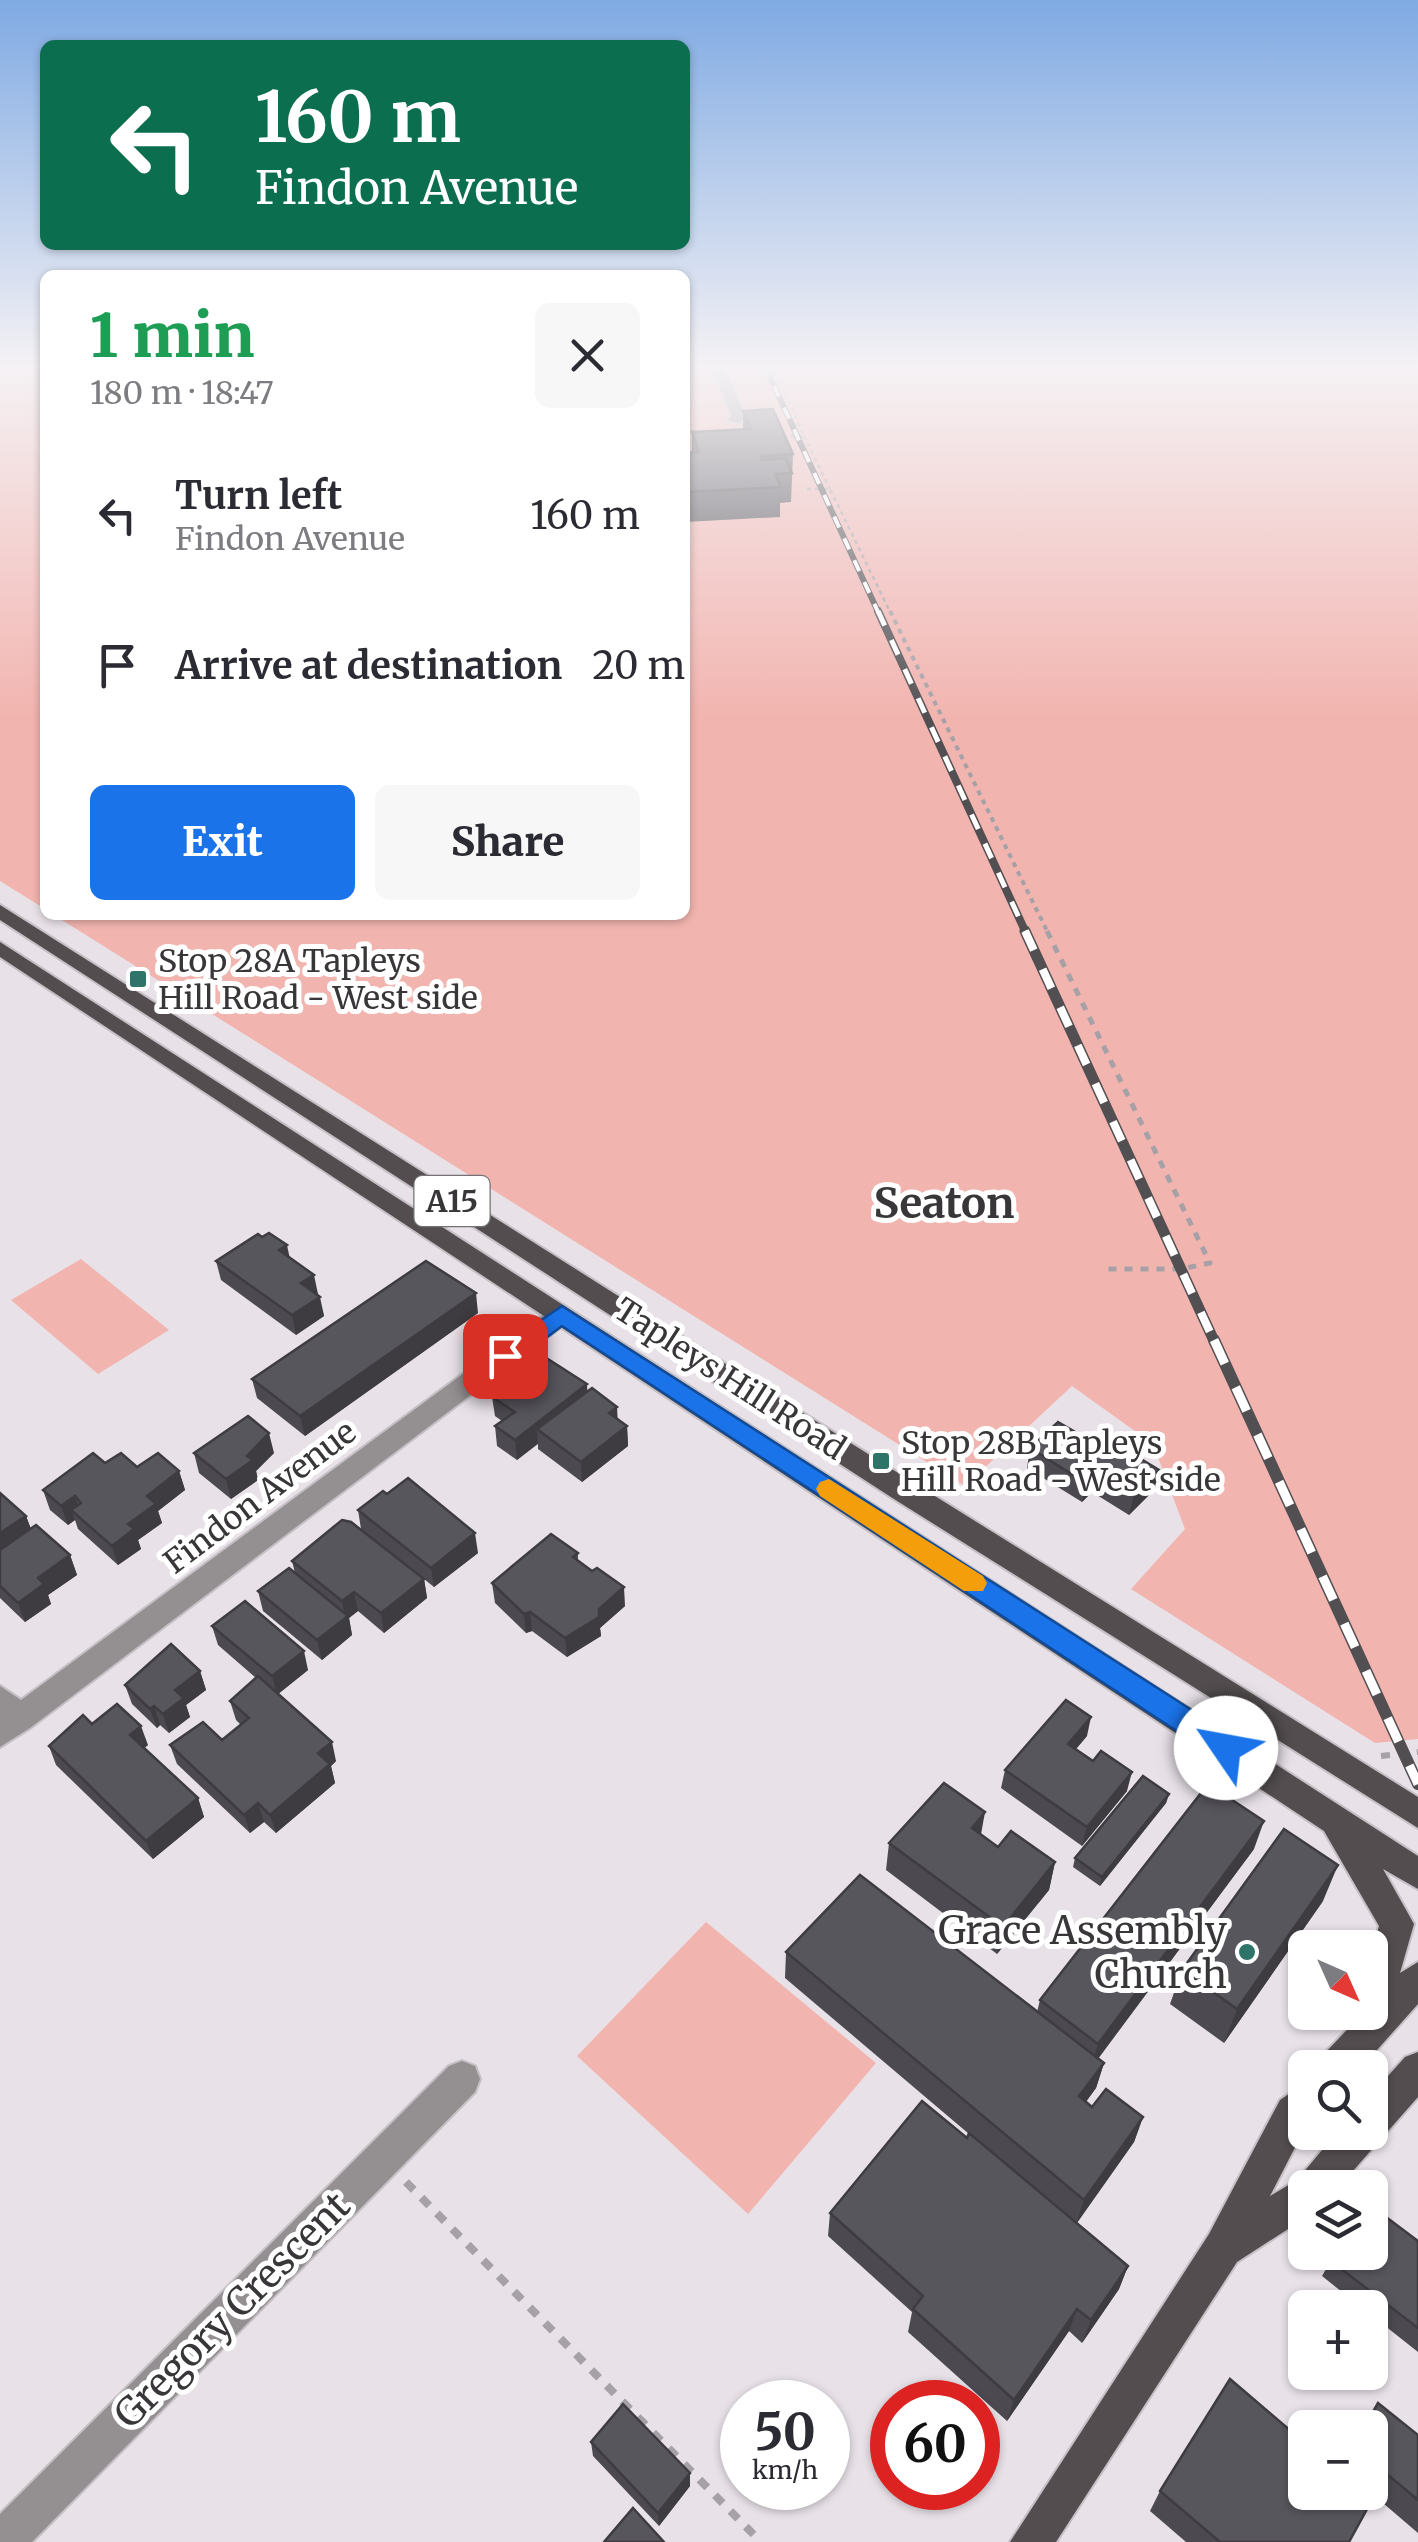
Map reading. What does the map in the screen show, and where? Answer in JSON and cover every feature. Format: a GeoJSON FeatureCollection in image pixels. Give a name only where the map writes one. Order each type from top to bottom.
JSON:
{"type":"FeatureCollection","features":[{"type":"Feature","properties":{"kind":"main road","name":"Tapleys Hill Road"},"geometry":{"type":"LineString","coordinates":[[0,912],[904,1492],[1418,1814]]}},
{"type":"Feature","properties":{"kind":"main road","name":"Tapleys Hill Road"},"geometry":{"type":"LineString","coordinates":[[0,948],[1418,1874]]}},
{"type":"Feature","properties":{"kind":"main road"},"geometry":{"type":"LineString","coordinates":[[1335,1819],[1397,1924],[1388,1957]]}},
{"type":"Feature","properties":{"kind":"main road"},"geometry":{"type":"LineString","coordinates":[[1352,2050],[1418,1978]]}},
{"type":"Feature","properties":{"kind":"main road"},"geometry":{"type":"LineString","coordinates":[[1388,2104],[1418,2070]]}},
{"type":"Feature","properties":{"kind":"main road"},"geometry":{"type":"LineString","coordinates":[[1031,2542],[1223,2248],[1288,2127]]}},
{"type":"Feature","properties":{"kind":"main road"},"geometry":{"type":"LineString","coordinates":[[1329,2170],[1346,2150]]}},
{"type":"Feature","properties":{"kind":"main road"},"geometry":{"type":"LineString","coordinates":[[1223,2248],[1288,2207]]}},
{"type":"Feature","properties":{"kind":"street","name":"Findon Avenue"},"geometry":{"type":"LineString","coordinates":[[6,1717],[562,1314]]}},
{"type":"Feature","properties":{"kind":"street","name":"Gregory Crescent"},"geometry":{"type":"LineString","coordinates":[[2,2542],[462,2078]]}},
{"type":"Feature","properties":{"kind":"path"},"geometry":{"type":"LineString","coordinates":[[827,483],[1210,1263],[1181,1269],[1106,1269]]}},
{"type":"Feature","properties":{"kind":"path"},"geometry":{"type":"LineString","coordinates":[[807,489],[830,489]]}},
{"type":"Feature","properties":{"kind":"path"},"geometry":{"type":"LineString","coordinates":[[382,2158],[761,2542]]}},
{"type":"Feature","properties":{"kind":"shaded area"},"geometry":{"type":"Polygon","coordinates":[[[0,483],[40,483],[40,906],[0,881],[0,483]]]}},
{"type":"Feature","properties":{"kind":"shaded area"},"geometry":{"type":"Polygon","coordinates":[[[690,483],[1418,483],[1418,1739],[1375,1743],[1131,1589],[1185,1529],[1153,1444],[1072,1386],[965,1486],[62,920],[690,920],[690,483]]]}},
{"type":"Feature","properties":{"kind":"shaded area"},"geometry":{"type":"Polygon","coordinates":[[[81,1259],[169,1330],[98,1374],[11,1300],[81,1259]]]}},
{"type":"Feature","properties":{"kind":"shaded area"},"geometry":{"type":"Polygon","coordinates":[[[706,1922],[876,2063],[748,2214],[577,2056],[706,1922]]]}},
{"type":"Feature","properties":{"kind":"building"},"geometry":{"type":"Polygon","coordinates":[[[690,483],[779,483],[781,487],[690,492],[690,483]]]}},
{"type":"Feature","properties":{"kind":"building"},"geometry":{"type":"Polygon","coordinates":[[[269,1233],[287,1245],[279,1250],[314,1275],[301,1283],[320,1297],[292,1315],[216,1261],[258,1234],[262,1237],[269,1233]]]}},
{"type":"Feature","properties":{"kind":"building"},"geometry":{"type":"Polygon","coordinates":[[[426,1261],[476,1293],[300,1416],[252,1379],[426,1261]]]}},
{"type":"Feature","properties":{"kind":"building"},"geometry":{"type":"Polygon","coordinates":[[[537,1352],[587,1384],[515,1440],[495,1426],[515,1412],[492,1397],[520,1376],[512,1371],[537,1352]]]}},
{"type":"Feature","properties":{"kind":"building"},"geometry":{"type":"Polygon","coordinates":[[[592,1388],[617,1407],[609,1413],[627,1426],[581,1462],[537,1429],[592,1388]]]}},
{"type":"Feature","properties":{"kind":"building"},"geometry":{"type":"Polygon","coordinates":[[[248,1416],[269,1433],[247,1456],[253,1460],[226,1479],[194,1453],[248,1416]]]}},
{"type":"Feature","properties":{"kind":"building"},"geometry":{"type":"Polygon","coordinates":[[[1058,1422],[1110,1452],[1118,1445],[1159,1470],[1134,1495],[1096,1472],[1086,1483],[1030,1448],[1058,1422]]]}},
{"type":"Feature","properties":{"kind":"building"},"geometry":{"type":"Polygon","coordinates":[[[93,1453],[105,1463],[121,1453],[137,1467],[158,1453],[179,1471],[147,1496],[156,1504],[128,1524],[134,1529],[112,1546],[71,1510],[81,1503],[75,1496],[61,1506],[43,1490],[93,1453]]]}},
{"type":"Feature","properties":{"kind":"building"},"geometry":{"type":"Polygon","coordinates":[[[408,1478],[475,1533],[431,1568],[358,1510],[408,1478]]]}},
{"type":"Feature","properties":{"kind":"building"},"geometry":{"type":"Polygon","coordinates":[[[0,1493],[26,1516],[0,1533],[0,1493]]]}},
{"type":"Feature","properties":{"kind":"building"},"geometry":{"type":"Polygon","coordinates":[[[342,1520],[351,1522],[424,1579],[381,1613],[354,1592],[342,1601],[292,1561],[342,1520]]]}},
{"type":"Feature","properties":{"kind":"building"},"geometry":{"type":"Polygon","coordinates":[[[36,1525],[70,1555],[38,1578],[44,1584],[18,1603],[0,1586],[0,1550],[36,1525]]]}},
{"type":"Feature","properties":{"kind":"building"},"geometry":{"type":"Polygon","coordinates":[[[551,1534],[578,1553],[573,1557],[592,1571],[597,1568],[624,1587],[599,1609],[599,1617],[565,1638],[530,1612],[524,1614],[492,1583],[551,1534]]]}},
{"type":"Feature","properties":{"kind":"building"},"geometry":{"type":"Polygon","coordinates":[[[289,1568],[348,1616],[317,1640],[258,1591],[289,1568]]]}},
{"type":"Feature","properties":{"kind":"building"},"geometry":{"type":"Polygon","coordinates":[[[245,1601],[304,1651],[272,1676],[212,1626],[245,1601]]]}},
{"type":"Feature","properties":{"kind":"building"},"geometry":{"type":"Polygon","coordinates":[[[171,1644],[200,1671],[175,1690],[184,1698],[163,1714],[154,1706],[150,1709],[125,1685],[171,1644]]]}},
{"type":"Feature","properties":{"kind":"building"},"geometry":{"type":"Polygon","coordinates":[[[258,1676],[332,1742],[318,1753],[330,1764],[270,1815],[258,1803],[244,1815],[170,1745],[203,1722],[222,1740],[249,1718],[230,1701],[258,1676]]]}},
{"type":"Feature","properties":{"kind":"building"},"geometry":{"type":"Polygon","coordinates":[[[1066,1700],[1091,1717],[1068,1744],[1093,1761],[1101,1751],[1132,1772],[1087,1827],[1005,1770],[1066,1700]]]}},
{"type":"Feature","properties":{"kind":"building"},"geometry":{"type":"Polygon","coordinates":[[[117,1704],[141,1726],[130,1735],[198,1798],[146,1841],[49,1746],[83,1715],[92,1724],[117,1704]]]}},
{"type":"Feature","properties":{"kind":"building"},"geometry":{"type":"Polygon","coordinates":[[[1143,1776],[1169,1794],[1102,1877],[1075,1858],[1143,1776]]]}},
{"type":"Feature","properties":{"kind":"building"},"geometry":{"type":"Polygon","coordinates":[[[944,1783],[985,1812],[972,1828],[998,1847],[1011,1831],[1055,1862],[1003,1927],[889,1843],[944,1783]]]}},
{"type":"Feature","properties":{"kind":"building"},"geometry":{"type":"Polygon","coordinates":[[[1208,1784],[1264,1821],[1098,2044],[1040,2000],[1208,1784]]]}},
{"type":"Feature","properties":{"kind":"building","name":"Grace Assembly Church"},"geometry":{"type":"Polygon","coordinates":[[[1284,1829],[1338,1865],[1292,1930],[1288,1930],[1288,1936],[1237,2009],[1182,1970],[1284,1829]]]}},
{"type":"Feature","properties":{"kind":"building"},"geometry":{"type":"Polygon","coordinates":[[[860,1875],[1104,2063],[1079,2096],[1092,2107],[1106,2089],[1143,2117],[1084,2200],[786,1952],[860,1875]]]}},
{"type":"Feature","properties":{"kind":"building"},"geometry":{"type":"Polygon","coordinates":[[[922,2101],[967,2138],[969,2133],[1128,2266],[1091,2320],[1077,2309],[1014,2400],[1000,2387],[1000,2380],[992,2380],[913,2309],[923,2296],[830,2213],[922,2101]]]}},
{"type":"Feature","properties":{"kind":"building"},"geometry":{"type":"Polygon","coordinates":[[[1388,2218],[1418,2241],[1418,2328],[1388,2305],[1388,2290],[1369,2290],[1343,2270],[1388,2270],[1388,2218]]]}},
{"type":"Feature","properties":{"kind":"building"},"geometry":{"type":"Polygon","coordinates":[[[1230,2379],[1288,2428],[1288,2510],[1367,2510],[1349,2542],[1220,2542],[1160,2491],[1230,2379]]]}},
{"type":"Feature","properties":{"kind":"building"},"geometry":{"type":"Polygon","coordinates":[[[623,2404],[690,2473],[658,2513],[591,2442],[623,2404]]]}},
{"type":"Feature","properties":{"kind":"building"},"geometry":{"type":"Polygon","coordinates":[[[1388,2411],[1418,2435],[1418,2500],[1388,2475],[1388,2411]]]}},
{"type":"Feature","properties":{"kind":"building"},"geometry":{"type":"Polygon","coordinates":[[[633,2508],[664,2542],[604,2542],[633,2508]]]}},
{"type":"Feature","properties":{"kind":"railway"},"geometry":{"type":"LineString","coordinates":[[819,483],[879,614]]}},
{"type":"Feature","properties":{"kind":"railway"},"geometry":{"type":"LineString","coordinates":[[878,611],[1026,933]]}},
{"type":"Feature","properties":{"kind":"railway"},"geometry":{"type":"LineString","coordinates":[[1025,931],[1215,1343]]}},
{"type":"Feature","properties":{"kind":"railway"},"geometry":{"type":"LineString","coordinates":[[1214,1340],[1418,1784]]}},
{"type":"Feature","properties":{"kind":"slow traffic"},"geometry":{"type":"LineString","coordinates":[[829,1489],[974,1583]]}},
{"type":"Feature","properties":{"kind":"place","name":"Stop 28A Tapleys Hill Road - West side"},"geometry":{"type":"Point","coordinates":[138,979]}},
{"type":"Feature","properties":{"kind":"place","name":"Stop 28B Tapleys Hill Road - West side"},"geometry":{"type":"Point","coordinates":[881,1461]}},
{"type":"Feature","properties":{"kind":"place","name":"Grace Assembly Church"},"geometry":{"type":"Point","coordinates":[1247,1952]}},
{"type":"Feature","properties":{"kind":"district","name":"Seaton"},"geometry":{"type":"Point","coordinates":[944,1203]}},
{"type":"Feature","properties":{"kind":"route"},"geometry":{"type":"LineString","coordinates":[[505,1356],[562,1314],[1226,1748]]}}]}
